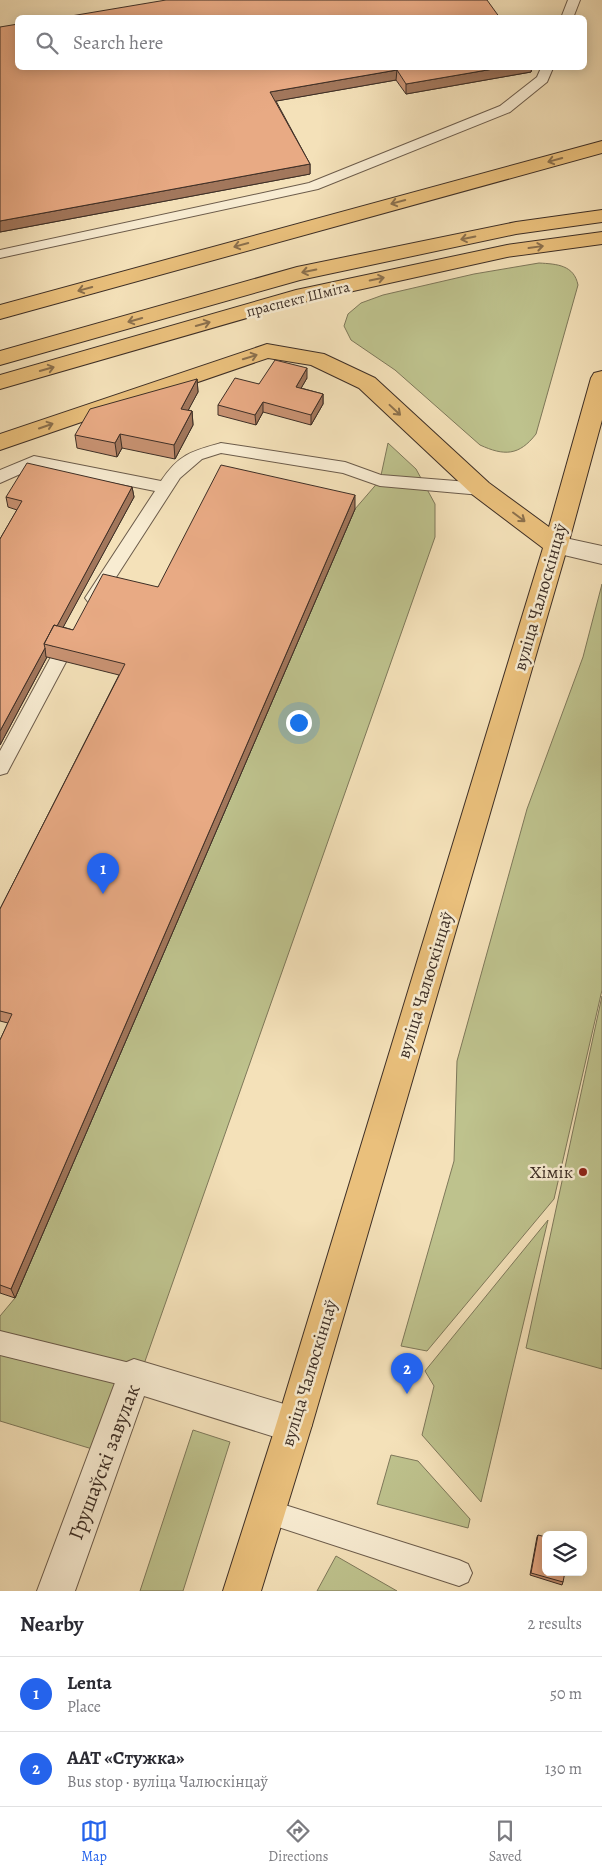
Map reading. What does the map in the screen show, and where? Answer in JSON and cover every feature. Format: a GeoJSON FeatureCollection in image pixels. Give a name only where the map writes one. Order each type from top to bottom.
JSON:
{"type":"FeatureCollection","features":[{"type":"Feature","properties":{"kind":"main road"},"geometry":{"type":"LineString","coordinates":[[0,312],[602,147]]}},
{"type":"Feature","properties":{"kind":"main road","name":"праспект Шміта"},"geometry":{"type":"LineString","coordinates":[[0,358],[297,274],[516,228],[602,216]]}},
{"type":"Feature","properties":{"kind":"main road","name":"праспект Шміта"},"geometry":{"type":"LineString","coordinates":[[0,382],[296,297],[507,251],[602,238]]}},
{"type":"Feature","properties":{"kind":"main road"},"geometry":{"type":"LineString","coordinates":[[0,442],[267,351],[316,359],[367,384],[481,489],[556,545]]}},
{"type":"Feature","properties":{"kind":"main road","name":"вуліца Чалюскінцаў"},"geometry":{"type":"LineString","coordinates":[[242,1591],[294,1425],[556,545],[602,378]]}},
{"type":"Feature","properties":{"kind":"street"},"geometry":{"type":"LineString","coordinates":[[556,545],[602,555]]}},
{"type":"Feature","properties":{"kind":"street","name":"Грушаўскі завулак"},"geometry":{"type":"LineString","coordinates":[[56,1591],[134,1376],[294,1425]]}},
{"type":"Feature","properties":{"kind":"lane"},"geometry":{"type":"LineString","coordinates":[[568,15],[574,0]]}},
{"type":"Feature","properties":{"kind":"lane"},"geometry":{"type":"LineString","coordinates":[[0,254],[313,186],[505,109],[542,79],[546,70]]}},
{"type":"Feature","properties":{"kind":"lane"},"geometry":{"type":"LineString","coordinates":[[87,608],[174,474],[196,456],[221,448],[345,468],[380,480],[481,489]]}},
{"type":"Feature","properties":{"kind":"lane"},"geometry":{"type":"LineString","coordinates":[[0,477],[34,461],[164,487]]}},
{"type":"Feature","properties":{"kind":"lane"},"geometry":{"type":"LineString","coordinates":[[0,768],[58,660]]}},
{"type":"Feature","properties":{"kind":"lane"},"geometry":{"type":"LineString","coordinates":[[0,1342],[134,1376]]}},
{"type":"Feature","properties":{"kind":"lane"},"geometry":{"type":"LineString","coordinates":[[266,1512],[459,1573]]}},
{"type":"Feature","properties":{"kind":"green space"},"geometry":{"type":"Polygon","coordinates":[[[539,263],[564,267],[573,273],[578,285],[536,434],[523,447],[511,452],[496,451],[480,445],[395,370],[351,340],[344,326],[348,314],[361,303],[383,295],[474,274],[539,263]]]}},
{"type":"Feature","properties":{"kind":"green space"},"geometry":{"type":"Polygon","coordinates":[[[388,443],[416,469],[435,504],[435,537],[112,1455],[0,1421],[0,1316],[15,1298],[355,509],[380,480],[388,443]]]}},
{"type":"Feature","properties":{"kind":"green space"},"geometry":{"type":"Polygon","coordinates":[[[602,584],[602,990],[554,1199],[427,1351],[401,1346],[454,1161],[457,1061],[527,809],[583,657],[602,584]]]}},
{"type":"Feature","properties":{"kind":"green space","name":"Хімік"},"geometry":{"type":"Polygon","coordinates":[[[602,996],[602,1369],[526,1348],[602,996]]]}},
{"type":"Feature","properties":{"kind":"green space"},"geometry":{"type":"Polygon","coordinates":[[[548,1220],[481,1502],[422,1435],[434,1386],[425,1371],[548,1220]]]}},
{"type":"Feature","properties":{"kind":"green space"},"geometry":{"type":"Polygon","coordinates":[[[193,1430],[230,1442],[183,1591],[140,1591],[193,1430]]]}},
{"type":"Feature","properties":{"kind":"green space"},"geometry":{"type":"Polygon","coordinates":[[[391,1455],[418,1461],[470,1519],[468,1528],[377,1504],[391,1455]]]}},
{"type":"Feature","properties":{"kind":"green space"},"geometry":{"type":"Polygon","coordinates":[[[336,1556],[397,1591],[317,1591],[336,1556]]]}},
{"type":"Feature","properties":{"kind":"building"},"geometry":{"type":"Polygon","coordinates":[[[166,0],[487,0],[498,15],[77,15],[166,0]]]}},
{"type":"Feature","properties":{"kind":"building"},"geometry":{"type":"Polygon","coordinates":[[[15,24],[15,70],[397,70],[270,92],[310,164],[0,221],[0,27],[15,24]]]}},
{"type":"Feature","properties":{"kind":"building"},"geometry":{"type":"Polygon","coordinates":[[[397,70],[487,70],[406,84],[397,70]]]}},
{"type":"Feature","properties":{"kind":"building"},"geometry":{"type":"Polygon","coordinates":[[[275,360],[307,368],[296,387],[323,394],[311,415],[263,402],[255,415],[218,405],[235,378],[259,384],[275,360]]]}},
{"type":"Feature","properties":{"kind":"building"},"geometry":{"type":"Polygon","coordinates":[[[197,379],[181,409],[192,411],[174,445],[120,434],[115,443],[75,435],[90,409],[197,379]]]}},
{"type":"Feature","properties":{"kind":"building"},"geometry":{"type":"Polygon","coordinates":[[[27,463],[132,487],[57,626],[54,625],[44,644],[45,648],[0,731],[0,539],[22,501],[6,497],[27,463]]]}},
{"type":"Feature","properties":{"kind":"building"},"geometry":{"type":"Polygon","coordinates":[[[221,465],[355,495],[11,1289],[0,1285],[0,1040],[12,1014],[0,1011],[0,909],[125,664],[44,644],[54,625],[73,630],[103,574],[158,587],[221,465]]]}},
{"type":"Feature","properties":{"kind":"building"},"geometry":{"type":"Polygon","coordinates":[[[538,1535],[542,1536],[542,1576],[564,1576],[563,1582],[531,1573],[538,1535]]]}},
{"type":"Feature","properties":{"kind":"place","name":"Lenta"},"geometry":{"type":"Point","coordinates":[103,894]}},
{"type":"Feature","properties":{"kind":"place","name":"Хімік"},"geometry":{"type":"Point","coordinates":[583,1172]}},
{"type":"Feature","properties":{"kind":"place","name":"ААТ «Стужка»"},"geometry":{"type":"Point","coordinates":[407,1394]}}]}
